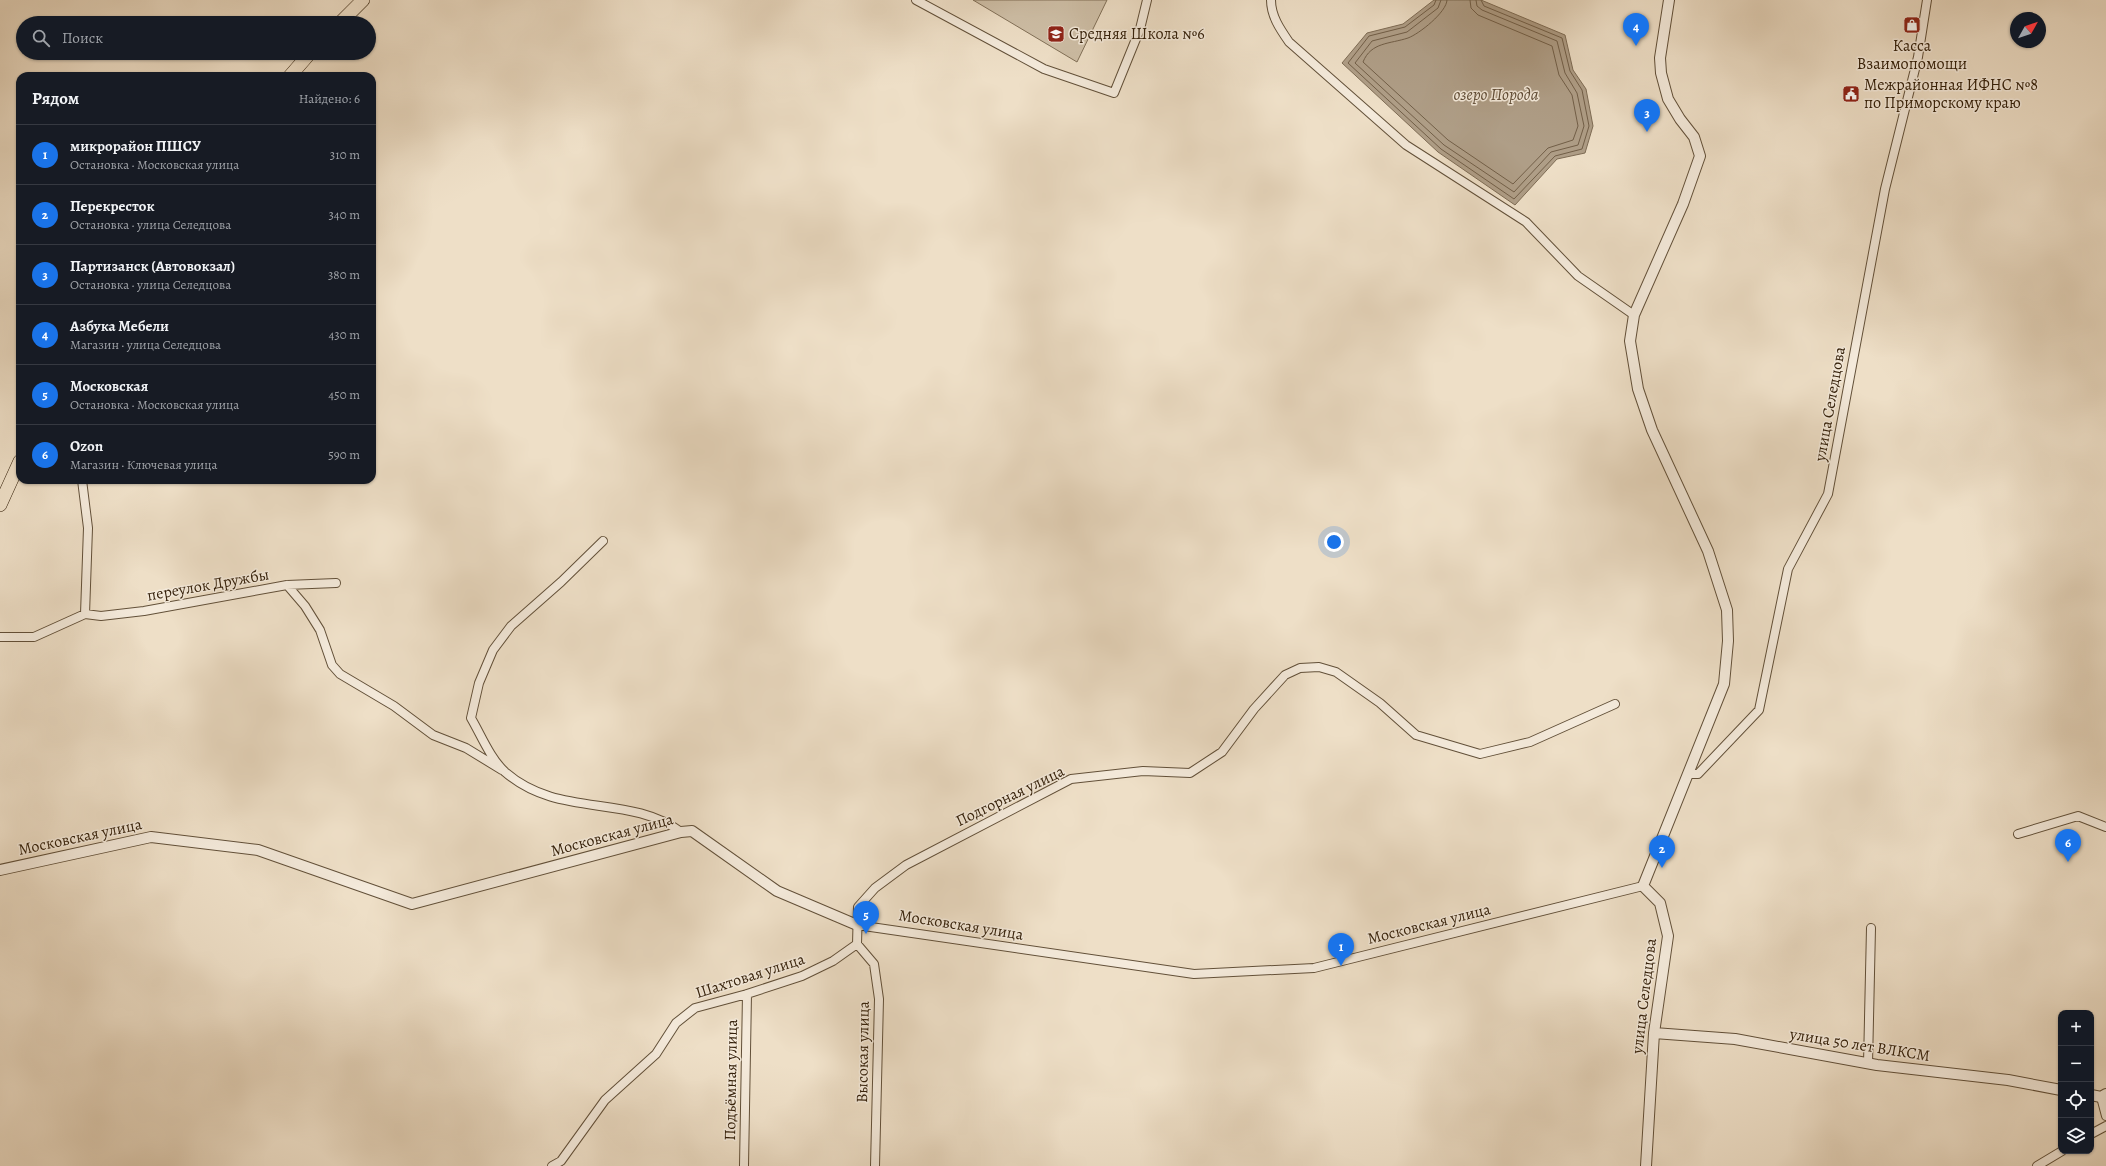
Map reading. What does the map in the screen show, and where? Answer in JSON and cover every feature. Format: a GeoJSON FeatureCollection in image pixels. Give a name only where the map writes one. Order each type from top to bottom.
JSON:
{"type":"FeatureCollection","features":[{"type":"Feature","properties":{"kind":"main road"},"geometry":{"type":"LineString","coordinates":[[347,16],[362,0]]}},
{"type":"Feature","properties":{"kind":"main road"},"geometry":{"type":"LineString","coordinates":[[293,72],[304,60]]}},
{"type":"Feature","properties":{"kind":"main road"},"geometry":{"type":"LineString","coordinates":[[0,505],[16,470]]}},
{"type":"Feature","properties":{"kind":"street"},"geometry":{"type":"LineString","coordinates":[[916,0],[936,9],[1044,69],[1114,93],[1140,29],[1147,0]]}},
{"type":"Feature","properties":{"kind":"street"},"geometry":{"type":"LineString","coordinates":[[1271,0],[1271,10],[1278,26],[1289,42],[1401,140],[1452,176],[1526,222],[1578,276],[1634,315]]}},
{"type":"Feature","properties":{"kind":"street"},"geometry":{"type":"LineString","coordinates":[[1643,886],[1724,684],[1728,641],[1727,610],[1708,551],[1652,430],[1638,389],[1630,341],[1634,315],[1683,204],[1700,156],[1694,137],[1680,119],[1668,99],[1660,73],[1660,58],[1669,0]]}},
{"type":"Feature","properties":{"kind":"street","name":"улица Селедцова"},"geometry":{"type":"LineString","coordinates":[[1689,774],[1698,774],[1759,710],[1788,569],[1828,494],[1885,189],[1918,57],[1927,0]]}},
{"type":"Feature","properties":{"kind":"street"},"geometry":{"type":"LineString","coordinates":[[82,484],[88,528],[84,614]]}},
{"type":"Feature","properties":{"kind":"street"},"geometry":{"type":"LineString","coordinates":[[505,771],[487,747],[471,718],[479,683],[493,650],[511,626],[561,582],[603,541]]}},
{"type":"Feature","properties":{"kind":"street","name":"переулок Дружбы"},"geometry":{"type":"LineString","coordinates":[[0,637],[34,637],[84,614],[100,616],[144,611],[287,586],[336,583]]}},
{"type":"Feature","properties":{"kind":"street"},"geometry":{"type":"LineString","coordinates":[[287,586],[305,606],[320,630],[332,665],[340,674],[394,706],[433,735],[466,748],[505,771],[525,786],[552,798],[568,802],[631,810],[657,818],[681,832]]}},
{"type":"Feature","properties":{"kind":"street","name":"Подгорная улица"},"geometry":{"type":"LineString","coordinates":[[857,925],[858,907],[875,888],[906,865],[1071,780],[1143,771],[1190,773],[1206,764],[1222,752],[1254,709],[1285,675],[1300,668],[1319,667],[1336,672],[1380,703],[1416,735],[1480,754],[1530,742],[1615,704]]}},
{"type":"Feature","properties":{"kind":"street"},"geometry":{"type":"LineString","coordinates":[[2018,834],[2078,816],[2106,827]]}},
{"type":"Feature","properties":{"kind":"street","name":"Московская улица"},"geometry":{"type":"LineString","coordinates":[[0,870],[152,837],[258,850],[412,904],[681,832],[692,831],[777,891],[857,925],[1194,974],[1314,968],[1643,886]]}},
{"type":"Feature","properties":{"kind":"street","name":"улица Селедцова"},"geometry":{"type":"LineString","coordinates":[[1643,886],[1660,903],[1668,936],[1654,1033],[1646,1166]]}},
{"type":"Feature","properties":{"kind":"street"},"geometry":{"type":"LineString","coordinates":[[857,925],[858,944]]}},
{"type":"Feature","properties":{"kind":"street"},"geometry":{"type":"LineString","coordinates":[[1868,1064],[1871,928]]}},
{"type":"Feature","properties":{"kind":"street","name":"Шахтовая улица"},"geometry":{"type":"LineString","coordinates":[[552,1166],[561,1161],[605,1100],[656,1054],[676,1023],[695,1008],[747,994],[802,976],[833,961],[858,944]]}},
{"type":"Feature","properties":{"kind":"street","name":"Высокая улица"},"geometry":{"type":"LineString","coordinates":[[858,944],[874,964],[878,999],[875,1166]]}},
{"type":"Feature","properties":{"kind":"street","name":"Подъёмная улица"},"geometry":{"type":"LineString","coordinates":[[744,1166],[747,994]]}},
{"type":"Feature","properties":{"kind":"street","name":"улица 50 лет ВЛКСМ"},"geometry":{"type":"LineString","coordinates":[[1654,1033],[1735,1039],[1868,1064],[2008,1080],[2058,1089]]}},
{"type":"Feature","properties":{"kind":"street"},"geometry":{"type":"LineString","coordinates":[[2099,1096],[2106,1116]]}},
{"type":"Feature","properties":{"kind":"street"},"geometry":{"type":"LineString","coordinates":[[2094,1132],[2106,1126]]}},
{"type":"Feature","properties":{"kind":"street"},"geometry":{"type":"LineString","coordinates":[[2037,1166],[2058,1153]]}},
{"type":"Feature","properties":{"kind":"shaded area","name":"Средняя Школа №6"},"geometry":{"type":"Polygon","coordinates":[[[973,0],[1107,0],[1077,62],[973,0]]]}},
{"type":"Feature","properties":{"kind":"water","name":"озеро Порода"},"geometry":{"type":"Polygon","coordinates":[[[1434,0],[1481,0],[1565,35],[1573,70],[1586,89],[1593,126],[1585,153],[1557,159],[1515,205],[1438,152],[1342,63],[1367,33],[1403,24],[1434,0]]]}},
{"type":"Feature","properties":{"kind":"place","name":"Касса Взаимопомощи"},"geometry":{"type":"Point","coordinates":[1912,25]}},
{"type":"Feature","properties":{"kind":"place","name":"Средняя Школа №6"},"geometry":{"type":"Point","coordinates":[1056,34]}},
{"type":"Feature","properties":{"kind":"place","name":"Азбука Мебели"},"geometry":{"type":"Point","coordinates":[1636,46]}},
{"type":"Feature","properties":{"kind":"place","name":"Межрайонная ИФНС №8 по Приморскому краю"},"geometry":{"type":"Point","coordinates":[1851,94]}},
{"type":"Feature","properties":{"kind":"place","name":"Партизанск (Автовокзал)"},"geometry":{"type":"Point","coordinates":[1647,132]}},
{"type":"Feature","properties":{"kind":"place","name":"Ozon"},"geometry":{"type":"Point","coordinates":[2068,862]}},
{"type":"Feature","properties":{"kind":"place","name":"Перекресток"},"geometry":{"type":"Point","coordinates":[1662,868]}},
{"type":"Feature","properties":{"kind":"place","name":"Московская"},"geometry":{"type":"Point","coordinates":[866,934]}},
{"type":"Feature","properties":{"kind":"place","name":"микрорайон ПШСУ"},"geometry":{"type":"Point","coordinates":[1341,966]}}]}
